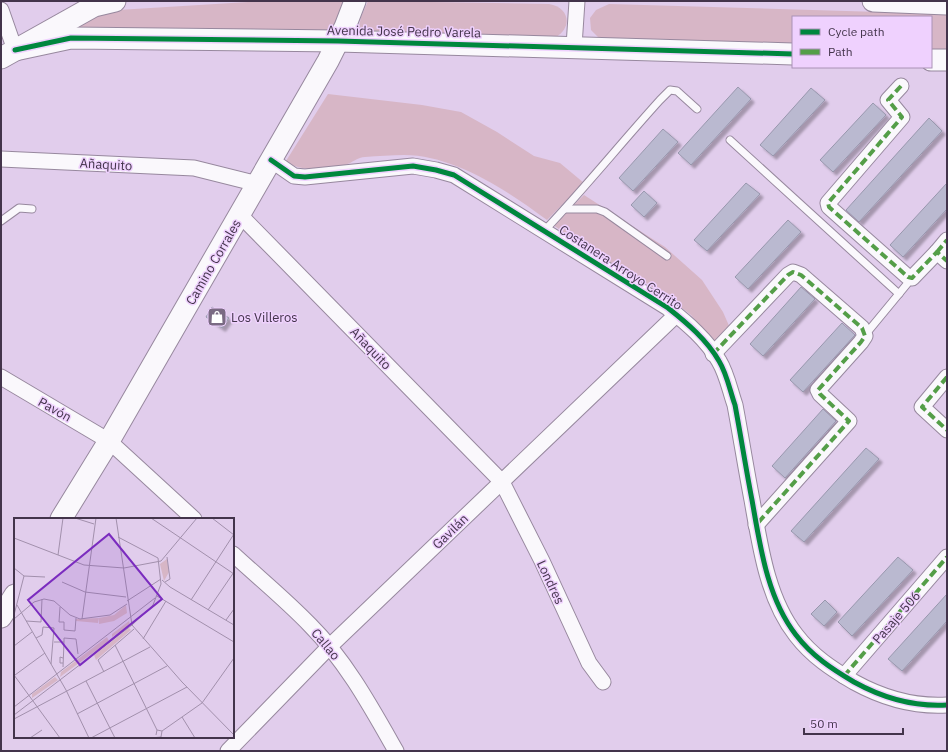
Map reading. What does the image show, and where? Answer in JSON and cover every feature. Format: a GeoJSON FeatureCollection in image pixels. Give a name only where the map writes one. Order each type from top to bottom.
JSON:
{"type":"FeatureCollection","features":[{"type":"Feature","properties":{"kind":"street"},"geometry":{"type":"LineString","coordinates":[[1,10],[8,54],[94,6],[115,1]]}},
{"type":"Feature","properties":{"kind":"street","name":"Camino Corrales"},"geometry":{"type":"LineString","coordinates":[[62,518],[109,441],[258,184],[338,40],[355,1]]}},
{"type":"Feature","properties":{"kind":"street"},"geometry":{"type":"LineString","coordinates":[[574,46],[577,1]]}},
{"type":"Feature","properties":{"kind":"street"},"geometry":{"type":"LineString","coordinates":[[873,1],[947,4]]}},
{"type":"Feature","properties":{"kind":"street","name":"Avenida José Pedro Varela"},"geometry":{"type":"LineString","coordinates":[[8,54],[70,38],[338,40],[574,46],[792,54]]}},
{"type":"Feature","properties":{"kind":"street"},"geometry":{"type":"LineString","coordinates":[[932,60],[947,60]]}},
{"type":"Feature","properties":{"kind":"street"},"geometry":{"type":"LineString","coordinates":[[901,86],[888,100],[902,117],[828,203],[829,207],[908,277],[912,278],[942,256],[947,240]]}},
{"type":"Feature","properties":{"kind":"street","name":"Añaquito"},"geometry":{"type":"LineString","coordinates":[[1,159],[194,168],[258,184]]}},
{"type":"Feature","properties":{"kind":"street","name":"Costanera Arroyo Cerrito"},"geometry":{"type":"LineString","coordinates":[[271,160],[294,176],[305,177],[413,166],[454,175],[471,184],[688,324],[719,362],[735,405],[764,565],[775,596],[795,634],[810,652],[827,666],[844,676],[888,697],[914,704],[947,705]]}},
{"type":"Feature","properties":{"kind":"street","name":"Añaquito"},"geometry":{"type":"LineString","coordinates":[[240,215],[502,482]]}},
{"type":"Feature","properties":{"kind":"street"},"geometry":{"type":"LineString","coordinates":[[713,354],[788,275],[793,272],[801,275],[862,328],[865,336],[862,342],[818,390],[820,394],[849,421],[756,525]]}},
{"type":"Feature","properties":{"kind":"street","name":"Gavilán"},"geometry":{"type":"LineString","coordinates":[[228,751],[329,647],[676,315]]}},
{"type":"Feature","properties":{"kind":"street","name":"Pavón"},"geometry":{"type":"LineString","coordinates":[[1,377],[109,441]]}},
{"type":"Feature","properties":{"kind":"street"},"geometry":{"type":"LineString","coordinates":[[947,377],[922,407],[947,430]]}},
{"type":"Feature","properties":{"kind":"street"},"geometry":{"type":"LineString","coordinates":[[109,441],[193,518]]}},
{"type":"Feature","properties":{"kind":"street","name":"Londres"},"geometry":{"type":"LineString","coordinates":[[502,482],[542,561],[589,663],[603,682]]}},
{"type":"Feature","properties":{"kind":"street","name":"Callao"},"geometry":{"type":"LineString","coordinates":[[234,555],[311,625],[351,676],[396,751]]}},
{"type":"Feature","properties":{"kind":"street","name":"Pasaje 506"},"geometry":{"type":"LineString","coordinates":[[844,676],[947,557]]}},
{"type":"Feature","properties":{"kind":"street"},"geometry":{"type":"LineString","coordinates":[[1,618],[14,597]]}},
{"type":"Feature","properties":{"kind":"lane"},"geometry":{"type":"LineString","coordinates":[[544,231],[670,90],[677,91],[697,109]]}},
{"type":"Feature","properties":{"kind":"lane"},"geometry":{"type":"LineString","coordinates":[[730,140],[899,294]]}},
{"type":"Feature","properties":{"kind":"lane"},"geometry":{"type":"LineString","coordinates":[[1,222],[11,212],[19,208],[32,209]]}},
{"type":"Feature","properties":{"kind":"lane"},"geometry":{"type":"LineString","coordinates":[[565,209],[598,209],[605,212],[667,256]]}},
{"type":"Feature","properties":{"kind":"lane"},"geometry":{"type":"LineString","coordinates":[[865,336],[912,278]]}},
{"type":"Feature","properties":{"kind":"shaded area"},"geometry":{"type":"Polygon","coordinates":[[[265,1],[347,1],[336,33],[71,33],[78,21],[118,10],[265,1]]]}},
{"type":"Feature","properties":{"kind":"shaded area"},"geometry":{"type":"Polygon","coordinates":[[[368,1],[549,4],[561,9],[567,23],[565,28],[556,37],[358,32],[361,17],[368,1]]]}},
{"type":"Feature","properties":{"kind":"shaded area"},"geometry":{"type":"Polygon","coordinates":[[[609,4],[947,14],[947,52],[932,51],[932,16],[792,16],[792,47],[600,39],[591,30],[590,18],[596,10],[609,4]]]}},
{"type":"Feature","properties":{"kind":"shaded area"},"geometry":{"type":"Polygon","coordinates":[[[328,94],[422,105],[461,112],[497,132],[534,156],[560,163],[584,183],[547,220],[498,187],[461,168],[442,161],[423,157],[399,155],[362,157],[345,165],[323,169],[307,169],[292,165],[286,161],[328,94]]]}},
{"type":"Feature","properties":{"kind":"shaded area"},"geometry":{"type":"Polygon","coordinates":[[[584,195],[665,247],[702,280],[723,312],[730,328],[715,344],[691,315],[669,298],[640,279],[603,259],[553,225],[584,195]]]}},
{"type":"Feature","properties":{"kind":"building"},"geometry":{"type":"Polygon","coordinates":[[[738,87],[751,99],[691,165],[678,153],[738,87]]]}},
{"type":"Feature","properties":{"kind":"building"},"geometry":{"type":"Polygon","coordinates":[[[811,88],[825,100],[773,156],[760,145],[811,88]]]}},
{"type":"Feature","properties":{"kind":"building"},"geometry":{"type":"Polygon","coordinates":[[[873,103],[886,115],[833,172],[820,160],[873,103]]]}},
{"type":"Feature","properties":{"kind":"building"},"geometry":{"type":"Polygon","coordinates":[[[929,118],[942,131],[859,222],[846,210],[929,118]]]}},
{"type":"Feature","properties":{"kind":"building"},"geometry":{"type":"Polygon","coordinates":[[[663,129],[678,142],[633,191],[619,178],[663,129]]]}},
{"type":"Feature","properties":{"kind":"building"},"geometry":{"type":"Polygon","coordinates":[[[746,183],[760,194],[707,251],[694,240],[746,183]]]}},
{"type":"Feature","properties":{"kind":"building"},"geometry":{"type":"Polygon","coordinates":[[[947,183],[947,209],[903,257],[890,245],[947,183]]]}},
{"type":"Feature","properties":{"kind":"building"},"geometry":{"type":"Polygon","coordinates":[[[644,191],[657,203],[644,217],[631,205],[644,191]]]}},
{"type":"Feature","properties":{"kind":"building"},"geometry":{"type":"Polygon","coordinates":[[[788,220],[801,232],[748,289],[735,277],[788,220]]]}},
{"type":"Feature","properties":{"kind":"building"},"geometry":{"type":"Polygon","coordinates":[[[801,287],[815,299],[763,356],[750,344],[801,287]]]}},
{"type":"Feature","properties":{"kind":"building","name":"Los Villeros"},"geometry":{"type":"Polygon","coordinates":[[[212,307],[229,318],[222,328],[206,317],[212,307]]]}},
{"type":"Feature","properties":{"kind":"building"},"geometry":{"type":"Polygon","coordinates":[[[842,323],[855,335],[803,392],[790,380],[842,323]]]}},
{"type":"Feature","properties":{"kind":"building"},"geometry":{"type":"Polygon","coordinates":[[[823,409],[836,421],[785,478],[772,466],[823,409]]]}},
{"type":"Feature","properties":{"kind":"building"},"geometry":{"type":"Polygon","coordinates":[[[866,448],[879,459],[804,542],[791,531],[866,448]]]}},
{"type":"Feature","properties":{"kind":"building"},"geometry":{"type":"Polygon","coordinates":[[[898,557],[913,570],[852,636],[838,622],[898,557]]]}},
{"type":"Feature","properties":{"kind":"building"},"geometry":{"type":"Polygon","coordinates":[[[947,594],[947,621],[902,671],[888,659],[947,594]]]}},
{"type":"Feature","properties":{"kind":"building"},"geometry":{"type":"Polygon","coordinates":[[[825,600],[837,612],[824,626],[811,614],[825,600]]]}},
{"type":"Feature","properties":{"kind":"marked path"},"geometry":{"type":"LineString","coordinates":[[901,86],[888,100],[902,117],[828,203],[829,207],[908,277],[912,278],[937,252],[947,261]]}},
{"type":"Feature","properties":{"kind":"marked path"},"geometry":{"type":"LineString","coordinates":[[937,252],[947,240]]}},
{"type":"Feature","properties":{"kind":"marked path"},"geometry":{"type":"LineString","coordinates":[[713,354],[788,275],[793,272],[801,275],[862,328],[865,336],[818,390],[820,394],[849,421],[756,525]]}},
{"type":"Feature","properties":{"kind":"marked path"},"geometry":{"type":"LineString","coordinates":[[947,377],[922,407],[947,430]]}},
{"type":"Feature","properties":{"kind":"marked path"},"geometry":{"type":"LineString","coordinates":[[844,676],[947,557]]}},
{"type":"Feature","properties":{"kind":"cycle path"},"geometry":{"type":"LineString","coordinates":[[15,50],[71,38],[338,41],[792,54]]}},
{"type":"Feature","properties":{"kind":"cycle path"},"geometry":{"type":"LineString","coordinates":[[271,160],[294,176],[305,177],[413,166],[454,175],[668,308],[696,332],[709,346],[724,371],[735,405],[758,535],[766,570],[778,605],[796,635],[802,643],[823,662],[865,688],[887,697],[911,703],[947,705]]}},
{"type":"Feature","properties":{"kind":"place","name":"Los Villeros"},"geometry":{"type":"Point","coordinates":[217,317]}}]}
